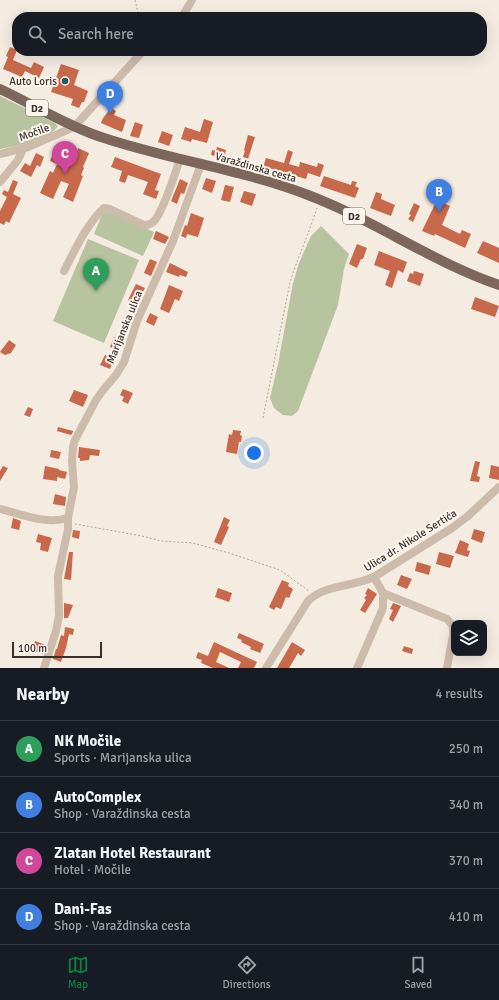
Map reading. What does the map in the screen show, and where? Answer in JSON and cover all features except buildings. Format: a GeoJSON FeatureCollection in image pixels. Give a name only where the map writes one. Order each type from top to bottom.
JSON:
{"type":"FeatureCollection","features":[{"type":"Feature","properties":{"kind":"main road","name":"Varaždinska cesta"},"geometry":{"type":"LineString","coordinates":[[0,89],[74,127],[103,138],[270,182],[320,199],[362,219],[462,272],[499,285]]}},
{"type":"Feature","properties":{"kind":"street"},"geometry":{"type":"LineString","coordinates":[[185,12],[192,0]]}},
{"type":"Feature","properties":{"kind":"street"},"geometry":{"type":"LineString","coordinates":[[74,127],[138,56]]}},
{"type":"Feature","properties":{"kind":"street","name":"Močile"},"geometry":{"type":"LineString","coordinates":[[0,154],[23,148],[74,127]]}},
{"type":"Feature","properties":{"kind":"street"},"geometry":{"type":"LineString","coordinates":[[0,182],[18,160],[23,148]]}},
{"type":"Feature","properties":{"kind":"street"},"geometry":{"type":"LineString","coordinates":[[64,271],[83,235],[104,208],[110,209],[144,225],[150,224],[156,220],[180,159]]}},
{"type":"Feature","properties":{"kind":"street","name":"Marijanska ulica"},"geometry":{"type":"LineString","coordinates":[[44,668],[56,631],[59,616],[58,576],[74,487],[72,461],[75,440],[96,400],[116,375],[124,362],[137,321],[173,241],[201,164]]}},
{"type":"Feature","properties":{"kind":"street","name":"Ulica dr. Nikole Sertića"},"geometry":{"type":"LineString","coordinates":[[314,595],[329,589],[374,577],[452,528],[468,516],[499,487]]}},
{"type":"Feature","properties":{"kind":"street"},"geometry":{"type":"LineString","coordinates":[[0,509],[34,518],[68,520]]}},
{"type":"Feature","properties":{"kind":"street"},"geometry":{"type":"LineString","coordinates":[[358,668],[384,608],[383,593],[374,577]]}},
{"type":"Feature","properties":{"kind":"street"},"geometry":{"type":"LineString","coordinates":[[383,593],[447,619],[453,626],[453,635],[447,668]]}},
{"type":"Feature","properties":{"kind":"street"},"geometry":{"type":"LineString","coordinates":[[266,668],[308,601],[314,595]]}},
{"type":"Feature","properties":{"kind":"path"},"geometry":{"type":"LineString","coordinates":[[135,0],[138,12]]}},
{"type":"Feature","properties":{"kind":"path"},"geometry":{"type":"LineString","coordinates":[[263,418],[290,282],[311,229],[320,199]]}},
{"type":"Feature","properties":{"kind":"path"},"geometry":{"type":"LineString","coordinates":[[68,520],[161,541],[193,543],[230,553],[280,570],[314,595]]}},
{"type":"Feature","properties":{"kind":"green space"},"geometry":{"type":"Polygon","coordinates":[[[0,96],[55,123],[58,126],[47,136],[31,142],[0,149],[0,96]]]}},
{"type":"Feature","properties":{"kind":"green space"},"geometry":{"type":"Polygon","coordinates":[[[104,210],[154,232],[143,256],[94,234],[104,210]]]}},
{"type":"Feature","properties":{"kind":"green space"},"geometry":{"type":"Polygon","coordinates":[[[321,226],[349,254],[344,269],[338,305],[298,411],[292,416],[283,415],[274,408],[270,398],[293,283],[299,263],[311,236],[321,226]]]}},
{"type":"Feature","properties":{"kind":"green space"},"geometry":{"type":"Polygon","coordinates":[[[88,239],[139,260],[104,343],[53,321],[88,239]]]}},
{"type":"Feature","properties":{"kind":"place","name":"Auto Loris"},"geometry":{"type":"Point","coordinates":[65,81]}},
{"type":"Feature","properties":{"kind":"place","name":"Dani-Fas"},"geometry":{"type":"Point","coordinates":[110,114]}},
{"type":"Feature","properties":{"kind":"place","name":"Zlatan Hotel Restaurant"},"geometry":{"type":"Point","coordinates":[65,174]}},
{"type":"Feature","properties":{"kind":"place","name":"AutoComplex"},"geometry":{"type":"Point","coordinates":[439,212]}},
{"type":"Feature","properties":{"kind":"place","name":"NK Močile"},"geometry":{"type":"Point","coordinates":[96,291]}}]}
